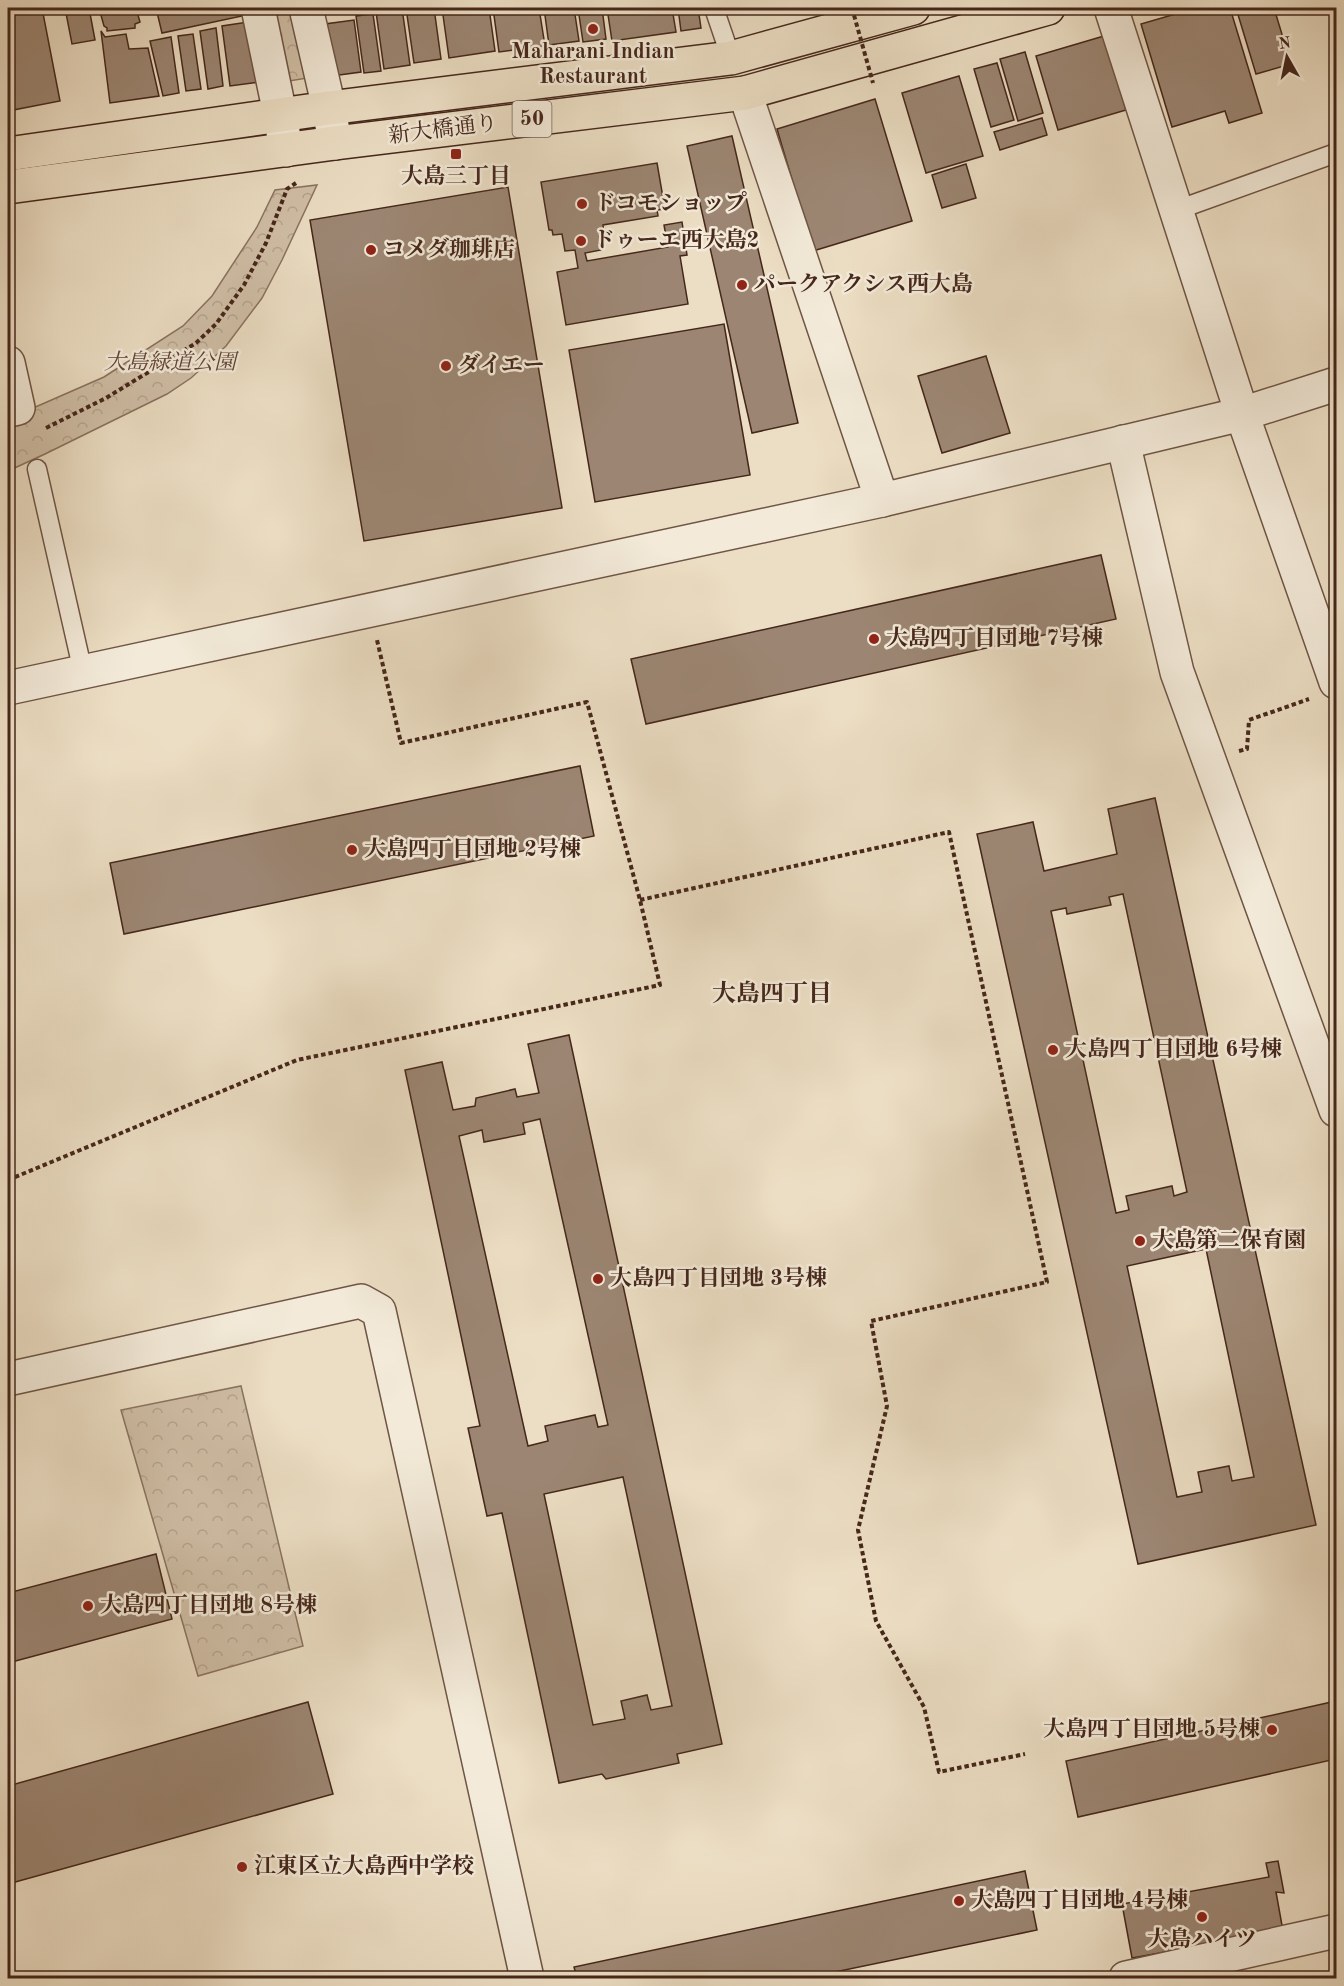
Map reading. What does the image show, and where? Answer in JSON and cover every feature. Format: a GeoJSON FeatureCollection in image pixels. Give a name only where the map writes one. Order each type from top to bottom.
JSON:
{"type":"FeatureCollection","features":[{"type":"Feature","properties":{"kind":"main road","name":"新大橋通り"},"geometry":{"type":"LineString","coordinates":[[8,154],[280,114],[731,58],[913,8]]}},
{"type":"Feature","properties":{"kind":"main road","name":"新大橋通り"},"geometry":{"type":"LineString","coordinates":[[8,187],[335,143],[745,93],[1048,8]]}},
{"type":"Feature","properties":{"kind":"street"},"geometry":{"type":"LineString","coordinates":[[258,8],[286,150]]}},
{"type":"Feature","properties":{"kind":"street"},"geometry":{"type":"LineString","coordinates":[[306,8],[335,143]]}},
{"type":"Feature","properties":{"kind":"street"},"geometry":{"type":"LineString","coordinates":[[1110,8],[1242,414],[1327,624],[1326,690]]}},
{"type":"Feature","properties":{"kind":"street"},"geometry":{"type":"LineString","coordinates":[[745,93],[882,500]]}},
{"type":"Feature","properties":{"kind":"street"},"geometry":{"type":"LineString","coordinates":[[8,363],[18,408],[8,410]]}},
{"type":"Feature","properties":{"kind":"street"},"geometry":{"type":"LineString","coordinates":[[8,688],[882,500],[1242,414],[1336,384]]}},
{"type":"Feature","properties":{"kind":"street"},"geometry":{"type":"LineString","coordinates":[[1123,442],[1177,672],[1336,1110]]}},
{"type":"Feature","properties":{"kind":"street"},"geometry":{"type":"LineString","coordinates":[[8,1378],[361,1301],[379,1311],[527,1978]]}},
{"type":"Feature","properties":{"kind":"street"},"geometry":{"type":"LineString","coordinates":[[1126,1978],[1336,1931]]}},
{"type":"Feature","properties":{"kind":"lane"},"geometry":{"type":"LineString","coordinates":[[714,8],[731,58]]}},
{"type":"Feature","properties":{"kind":"lane"},"geometry":{"type":"LineString","coordinates":[[1177,210],[1336,153]]}},
{"type":"Feature","properties":{"kind":"lane"},"geometry":{"type":"LineString","coordinates":[[37,469],[83,672]]}},
{"type":"Feature","properties":{"kind":"path"},"geometry":{"type":"LineString","coordinates":[[852,8],[873,83]]}},
{"type":"Feature","properties":{"kind":"path"},"geometry":{"type":"LineString","coordinates":[[37,432],[106,398],[162,366],[196,343],[216,324],[244,285],[266,243],[287,189],[303,178]]}},
{"type":"Feature","properties":{"kind":"path"},"geometry":{"type":"LineString","coordinates":[[8,1180],[297,1060],[660,985],[640,900],[586,702],[401,743],[369,611]]}},
{"type":"Feature","properties":{"kind":"path"},"geometry":{"type":"LineString","coordinates":[[1210,761],[1247,749],[1249,720],[1326,690]]}},
{"type":"Feature","properties":{"kind":"path"},"geometry":{"type":"LineString","coordinates":[[640,900],[949,832],[1047,1282],[871,1321],[887,1406],[858,1530],[876,1621],[924,1707],[939,1772],[1025,1754]]}},
{"type":"Feature","properties":{"kind":"green space"},"geometry":{"type":"Polygon","coordinates":[[[270,8],[298,8],[314,77],[283,82],[270,8]]]}},
{"type":"Feature","properties":{"kind":"green space","name":"大島緑道公園"},"geometry":{"type":"Polygon","coordinates":[[[317,185],[262,298],[226,346],[191,378],[167,394],[8,471],[8,419],[104,377],[183,326],[212,296],[257,227],[275,190],[317,185]]]}},
{"type":"Feature","properties":{"kind":"green space"},"geometry":{"type":"Polygon","coordinates":[[[241,1386],[303,1646],[198,1676],[121,1410],[241,1386]]]}},
{"type":"Feature","properties":{"kind":"building"},"geometry":{"type":"Polygon","coordinates":[[[42,8],[60,101],[8,111],[8,11],[42,8]]]}},
{"type":"Feature","properties":{"kind":"building"},"geometry":{"type":"Polygon","coordinates":[[[65,8],[89,8],[95,40],[72,44],[65,8]]]}},
{"type":"Feature","properties":{"kind":"building"},"geometry":{"type":"Polygon","coordinates":[[[99,8],[136,8],[140,22],[135,24],[135,28],[107,31],[99,8]]]}},
{"type":"Feature","properties":{"kind":"building"},"geometry":{"type":"Polygon","coordinates":[[[156,8],[240,8],[242,16],[162,33],[156,8]]]}},
{"type":"Feature","properties":{"kind":"building"},"geometry":{"type":"Polygon","coordinates":[[[402,8],[410,65],[384,69],[376,12],[402,8]]]}},
{"type":"Feature","properties":{"kind":"building"},"geometry":{"type":"Polygon","coordinates":[[[406,8],[434,8],[441,59],[414,63],[406,8]]]}},
{"type":"Feature","properties":{"kind":"building"},"geometry":{"type":"Polygon","coordinates":[[[442,8],[489,8],[495,51],[449,58],[442,8]]]}},
{"type":"Feature","properties":{"kind":"building"},"geometry":{"type":"Polygon","coordinates":[[[493,8],[539,8],[545,46],[499,52],[493,8]]]}},
{"type":"Feature","properties":{"kind":"building"},"geometry":{"type":"Polygon","coordinates":[[[544,8],[574,8],[579,41],[549,45],[544,8]]]}},
{"type":"Feature","properties":{"kind":"building"},"geometry":{"type":"Polygon","coordinates":[[[578,8],[602,8],[606,39],[583,42],[578,8]]]}},
{"type":"Feature","properties":{"kind":"building"},"geometry":{"type":"Polygon","coordinates":[[[607,8],[672,8],[676,32],[612,41],[607,8]]]}},
{"type":"Feature","properties":{"kind":"building"},"geometry":{"type":"Polygon","coordinates":[[[678,8],[698,8],[701,28],[681,31],[678,8]]]}},
{"type":"Feature","properties":{"kind":"building"},"geometry":{"type":"Polygon","coordinates":[[[1196,8],[1230,8],[1262,113],[1229,123],[1225,111],[1172,127],[1141,24],[1196,8]]]}},
{"type":"Feature","properties":{"kind":"building"},"geometry":{"type":"Polygon","coordinates":[[[1236,8],[1274,8],[1291,64],[1256,74],[1236,8]]]}},
{"type":"Feature","properties":{"kind":"building"},"geometry":{"type":"Polygon","coordinates":[[[373,14],[381,71],[364,73],[356,16],[373,14]]]}},
{"type":"Feature","properties":{"kind":"building"},"geometry":{"type":"Polygon","coordinates":[[[354,20],[361,72],[332,76],[325,24],[354,20]]]}},
{"type":"Feature","properties":{"kind":"building"},"geometry":{"type":"Polygon","coordinates":[[[248,22],[260,82],[230,86],[222,26],[248,22]]]}},
{"type":"Feature","properties":{"kind":"building"},"geometry":{"type":"Polygon","coordinates":[[[216,28],[223,86],[208,89],[200,31],[216,28]]]}},
{"type":"Feature","properties":{"kind":"building"},"geometry":{"type":"Polygon","coordinates":[[[101,31],[105,37],[126,34],[129,49],[148,48],[159,96],[110,103],[101,31]]]}},
{"type":"Feature","properties":{"kind":"building"},"geometry":{"type":"Polygon","coordinates":[[[193,34],[201,89],[186,91],[178,36],[193,34]]]}},
{"type":"Feature","properties":{"kind":"building"},"geometry":{"type":"Polygon","coordinates":[[[1104,36],[1126,110],[1058,130],[1036,56],[1104,36]]]}},
{"type":"Feature","properties":{"kind":"building"},"geometry":{"type":"Polygon","coordinates":[[[171,37],[179,93],[163,96],[150,41],[171,37]]]}},
{"type":"Feature","properties":{"kind":"building"},"geometry":{"type":"Polygon","coordinates":[[[1025,52],[1043,113],[1018,121],[1000,59],[1025,52]]]}},
{"type":"Feature","properties":{"kind":"building"},"geometry":{"type":"Polygon","coordinates":[[[997,63],[1014,120],[991,127],[974,69],[997,63]]]}},
{"type":"Feature","properties":{"kind":"building"},"geometry":{"type":"Polygon","coordinates":[[[959,76],[983,156],[926,173],[902,93],[959,76]]]}},
{"type":"Feature","properties":{"kind":"building"},"geometry":{"type":"Polygon","coordinates":[[[875,99],[912,221],[813,251],[777,129],[875,99]]]}},
{"type":"Feature","properties":{"kind":"building"},"geometry":{"type":"Polygon","coordinates":[[[1042,118],[1047,135],[1000,150],[994,132],[1042,118]]]}},
{"type":"Feature","properties":{"kind":"building","name":"パークアクシス西大島"},"geometry":{"type":"Polygon","coordinates":[[[732,136],[798,423],[752,433],[687,146],[732,136]]]}},
{"type":"Feature","properties":{"kind":"building","name":"ドゥーエ西大島2"},"geometry":{"type":"Polygon","coordinates":[[[657,163],[665,209],[657,210],[658,216],[603,225],[604,235],[599,236],[601,250],[585,253],[587,261],[668,247],[664,225],[682,222],[687,255],[680,256],[688,304],[566,325],[557,272],[578,268],[575,250],[565,251],[562,234],[553,235],[552,230],[549,230],[541,182],[657,163]]]}},
{"type":"Feature","properties":{"kind":"building"},"geometry":{"type":"Polygon","coordinates":[[[966,164],[976,198],[942,208],[932,175],[966,164]]]}},
{"type":"Feature","properties":{"kind":"building"},"geometry":{"type":"Polygon","coordinates":[[[508,187],[562,508],[364,541],[310,220],[508,187]]]}},
{"type":"Feature","properties":{"kind":"building"},"geometry":{"type":"Polygon","coordinates":[[[724,324],[750,475],[595,502],[569,350],[724,324]]]}},
{"type":"Feature","properties":{"kind":"building"},"geometry":{"type":"Polygon","coordinates":[[[986,356],[1010,433],[942,453],[918,376],[986,356]]]}},
{"type":"Feature","properties":{"kind":"building","name":"大島四丁目団地 7号棟"},"geometry":{"type":"Polygon","coordinates":[[[1101,555],[1116,619],[646,724],[631,659],[1101,555]]]}},
{"type":"Feature","properties":{"kind":"building","name":"大島四丁目団地 2号棟"},"geometry":{"type":"Polygon","coordinates":[[[580,766],[594,836],[124,934],[110,863],[580,766]]]}},
{"type":"Feature","properties":{"kind":"building","name":"大島四丁目団地 6号棟"},"geometry":{"type":"Polygon","coordinates":[[[1155,798],[1316,1525],[1138,1564],[977,834],[1033,822],[1044,871],[1117,854],[1108,809],[1155,798]],[[1123,894],[1109,897],[1111,905],[1067,914],[1066,908],[1051,911],[1116,1213],[1129,1210],[1126,1196],[1172,1186],[1174,1196],[1187,1192],[1123,894]],[[1206,1249],[1127,1266],[1177,1497],[1202,1492],[1198,1472],[1229,1466],[1232,1481],[1254,1477],[1206,1249]]]}},
{"type":"Feature","properties":{"kind":"building","name":"大島四丁目団地 3号棟"},"geometry":{"type":"Polygon","coordinates":[[[569,1035],[722,1744],[677,1754],[679,1763],[606,1779],[602,1774],[559,1783],[502,1513],[487,1516],[468,1428],[480,1426],[405,1070],[442,1062],[453,1110],[475,1106],[476,1098],[515,1089],[517,1097],[539,1093],[528,1044],[569,1035]],[[540,1119],[523,1123],[525,1134],[484,1142],[482,1130],[459,1136],[528,1446],[548,1441],[545,1426],[595,1415],[598,1427],[608,1425],[540,1119]],[[623,1477],[544,1494],[593,1725],[625,1719],[621,1701],[647,1695],[651,1710],[672,1706],[623,1477]]]}},
{"type":"Feature","properties":{"kind":"building","name":"大島四丁目団地 8号棟"},"geometry":{"type":"Polygon","coordinates":[[[156,1554],[172,1619],[8,1663],[8,1593],[156,1554]]]}},
{"type":"Feature","properties":{"kind":"building","name":"大島四丁目団地 5号棟"},"geometry":{"type":"Polygon","coordinates":[[[1336,1701],[1336,1759],[1078,1817],[1066,1761],[1336,1701]]]}},
{"type":"Feature","properties":{"kind":"building"},"geometry":{"type":"Polygon","coordinates":[[[308,1702],[333,1794],[8,1884],[8,1786],[308,1702]]]}},
{"type":"Feature","properties":{"kind":"building","name":"大島ハイツ"},"geometry":{"type":"Polygon","coordinates":[[[1278,1861],[1284,1893],[1276,1892],[1283,1931],[1132,1958],[1122,1904],[1269,1877],[1266,1863],[1278,1861]]]}},
{"type":"Feature","properties":{"kind":"building","name":"大島四丁目団地 4号棟"},"geometry":{"type":"Polygon","coordinates":[[[1025,1871],[1037,1930],[806,1978],[577,1978],[574,1967],[1025,1871]]]}},
{"type":"Feature","properties":{"kind":"place","name":"Maharani Indian Restaurant"},"geometry":{"type":"Point","coordinates":[593,29]}},
{"type":"Feature","properties":{"kind":"place","name":"大島三丁目"},"geometry":{"type":"Point","coordinates":[456,154]}},
{"type":"Feature","properties":{"kind":"place","name":"ドコモショップ"},"geometry":{"type":"Point","coordinates":[582,204]}},
{"type":"Feature","properties":{"kind":"place","name":"ドゥーエ西大島2"},"geometry":{"type":"Point","coordinates":[581,241]}},
{"type":"Feature","properties":{"kind":"place","name":"コメダ珈琲店"},"geometry":{"type":"Point","coordinates":[371,250]}},
{"type":"Feature","properties":{"kind":"place","name":"パークアクシス西大島"},"geometry":{"type":"Point","coordinates":[742,285]}},
{"type":"Feature","properties":{"kind":"place","name":"ダイエー"},"geometry":{"type":"Point","coordinates":[446,366]}},
{"type":"Feature","properties":{"kind":"place","name":"大島四丁目団地 7号棟"},"geometry":{"type":"Point","coordinates":[874,639]}},
{"type":"Feature","properties":{"kind":"place","name":"大島四丁目団地 2号棟"},"geometry":{"type":"Point","coordinates":[352,850]}},
{"type":"Feature","properties":{"kind":"place","name":"大島四丁目団地 6号棟"},"geometry":{"type":"Point","coordinates":[1053,1050]}},
{"type":"Feature","properties":{"kind":"place","name":"大島第二保育園"},"geometry":{"type":"Point","coordinates":[1140,1241]}},
{"type":"Feature","properties":{"kind":"place","name":"大島四丁目団地 3号棟"},"geometry":{"type":"Point","coordinates":[598,1279]}},
{"type":"Feature","properties":{"kind":"place","name":"大島四丁目団地 8号棟"},"geometry":{"type":"Point","coordinates":[88,1606]}},
{"type":"Feature","properties":{"kind":"place","name":"大島四丁目団地 5号棟"},"geometry":{"type":"Point","coordinates":[1272,1730]}},
{"type":"Feature","properties":{"kind":"place","name":"江東区立大島西中学校"},"geometry":{"type":"Point","coordinates":[242,1867]}},
{"type":"Feature","properties":{"kind":"place","name":"大島四丁目団地 4号棟"},"geometry":{"type":"Point","coordinates":[959,1901]}},
{"type":"Feature","properties":{"kind":"place","name":"大島ハイツ"},"geometry":{"type":"Point","coordinates":[1202,1917]}},
{"type":"Feature","properties":{"kind":"district","name":"大島四丁目"},"geometry":{"type":"Point","coordinates":[772,995]}}]}
